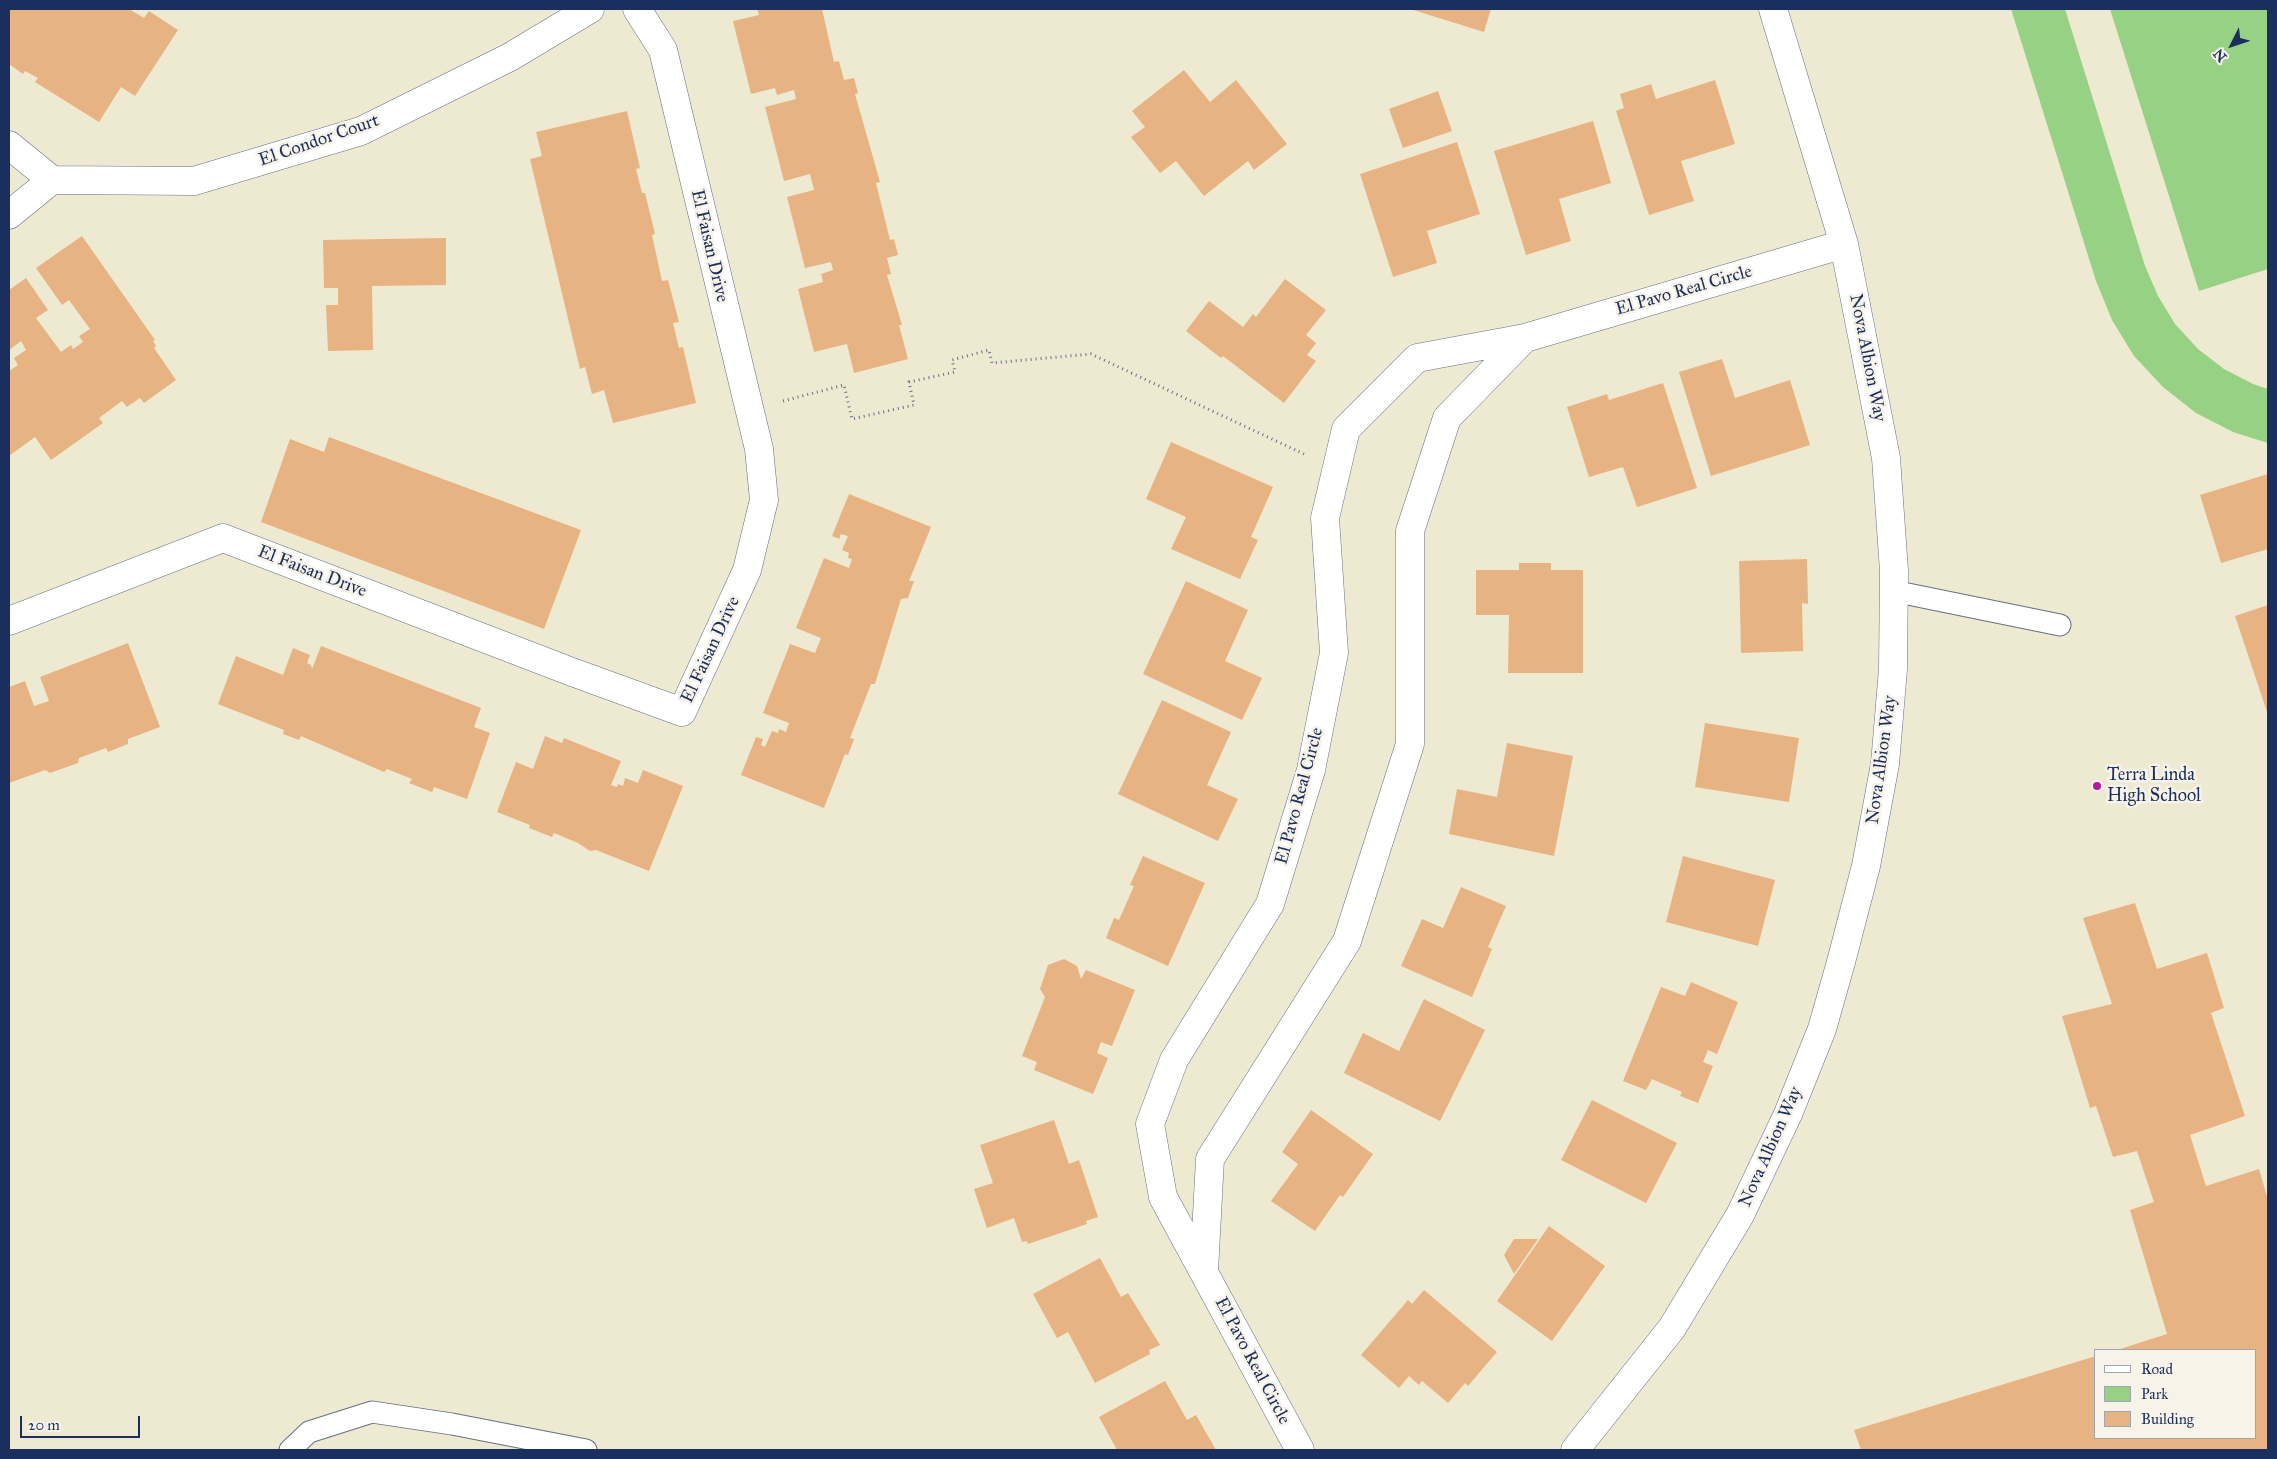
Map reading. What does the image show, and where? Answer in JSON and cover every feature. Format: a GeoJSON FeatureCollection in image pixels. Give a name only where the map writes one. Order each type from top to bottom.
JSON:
{"type":"FeatureCollection","features":[{"type":"Feature","properties":{"kind":"street","name":"El Condor Court"},"geometry":{"type":"LineString","coordinates":[[52,180],[194,181],[361,131],[510,57],[590,9]]}},
{"type":"Feature","properties":{"kind":"street","name":"El Faisan Drive"},"geometry":{"type":"LineString","coordinates":[[9,621],[223,538],[572,672],[682,712],[747,570],[764,500],[759,449],[748,410],[663,50],[637,9]]}},
{"type":"Feature","properties":{"kind":"street","name":"Nova Albion Way"},"geometry":{"type":"LineString","coordinates":[[1575,1450],[1672,1328],[1740,1215],[1788,1114],[1822,1029],[1866,866],[1885,764],[1893,669],[1893,591],[1886,458],[1844,244],[1772,9]]}},
{"type":"Feature","properties":{"kind":"street"},"geometry":{"type":"LineString","coordinates":[[9,145],[52,180],[9,216]]}},
{"type":"Feature","properties":{"kind":"street","name":"El Pavo Real Circle"},"geometry":{"type":"LineString","coordinates":[[1300,1450],[1163,1197],[1150,1124],[1174,1060],[1270,904],[1311,770],[1334,653],[1325,518],[1346,429],[1417,358],[1525,338],[1844,244]]}},
{"type":"Feature","properties":{"kind":"street","name":"El Pavo Real Circle"},"geometry":{"type":"LineString","coordinates":[[1204,1271],[1210,1158],[1347,941],[1410,744],[1410,531],[1447,418],[1525,338]]}},
{"type":"Feature","properties":{"kind":"lane"},"geometry":{"type":"LineString","coordinates":[[1893,591],[2060,625]]}},
{"type":"Feature","properties":{"kind":"lane"},"geometry":{"type":"LineString","coordinates":[[290,1450],[309,1432],[372,1412],[452,1424],[586,1450]]}},
{"type":"Feature","properties":{"kind":"path"},"geometry":{"type":"LineString","coordinates":[[748,410],[844,385],[852,419],[914,404],[909,382],[956,372],[952,360],[989,350],[992,363],[1091,354],[1336,469]]}},
{"type":"Feature","properties":{"kind":"green space"},"geometry":{"type":"Polygon","coordinates":[[[2011,9],[2065,9],[2145,266],[2158,296],[2175,324],[2198,349],[2224,369],[2253,384],[2268,389],[2268,443],[2233,432],[2196,413],[2163,387],[2134,356],[2112,320],[2096,281],[2011,9]]]}},
{"type":"Feature","properties":{"kind":"green space"},"geometry":{"type":"Polygon","coordinates":[[[2110,9],[2268,9],[2268,269],[2199,291],[2110,9]]]}},
{"type":"Feature","properties":{"kind":"building"},"geometry":{"type":"Polygon","coordinates":[[[9,9],[129,9],[144,18],[149,11],[178,30],[135,96],[121,87],[99,122],[35,82],[38,78],[25,71],[23,74],[9,64],[9,9]]]}},
{"type":"Feature","properties":{"kind":"building"},"geometry":{"type":"Polygon","coordinates":[[[757,9],[822,9],[834,62],[839,61],[844,80],[854,78],[858,93],[855,94],[880,182],[876,183],[890,240],[894,239],[898,255],[887,258],[891,274],[887,275],[902,325],[899,325],[908,359],[854,373],[847,344],[814,352],[798,289],[823,282],[821,274],[833,270],[831,262],[805,268],[787,197],[814,190],[810,174],[784,181],[765,107],[796,99],[794,90],[777,95],[775,88],[751,94],[733,21],[759,15],[757,9]]]}},
{"type":"Feature","properties":{"kind":"building"},"geometry":{"type":"Polygon","coordinates":[[[1410,9],[1491,9],[1484,32],[1410,9]]]}},
{"type":"Feature","properties":{"kind":"building"},"geometry":{"type":"Polygon","coordinates":[[[1184,70],[1210,102],[1236,80],[1287,144],[1254,170],[1248,161],[1204,196],[1176,161],[1160,173],[1131,137],[1145,127],[1132,111],[1184,70]]]}},
{"type":"Feature","properties":{"kind":"building"},"geometry":{"type":"Polygon","coordinates":[[[1715,80],[1735,144],[1681,161],[1694,201],[1649,215],[1616,111],[1624,108],[1620,94],[1651,84],[1656,99],[1715,80]]]}},
{"type":"Feature","properties":{"kind":"building"},"geometry":{"type":"Polygon","coordinates":[[[1438,91],[1452,131],[1403,148],[1389,109],[1438,91]]]}},
{"type":"Feature","properties":{"kind":"building"},"geometry":{"type":"Polygon","coordinates":[[[627,111],[640,168],[636,169],[642,193],[645,193],[655,234],[652,235],[662,281],[668,280],[679,322],[673,323],[679,348],[683,347],[696,403],[613,423],[604,390],[592,394],[585,367],[580,369],[530,159],[542,156],[536,132],[627,111]]]}},
{"type":"Feature","properties":{"kind":"building"},"geometry":{"type":"Polygon","coordinates":[[[1593,121],[1611,183],[1559,199],[1571,241],[1526,255],[1494,151],[1593,121]]]}},
{"type":"Feature","properties":{"kind":"building"},"geometry":{"type":"Polygon","coordinates":[[[1457,142],[1480,214],[1427,231],[1437,263],[1393,277],[1360,174],[1457,142]]]}},
{"type":"Feature","properties":{"kind":"building"},"geometry":{"type":"Polygon","coordinates":[[[82,236],[155,340],[153,341],[156,346],[154,348],[176,380],[144,403],[140,398],[127,407],[122,401],[99,418],[103,423],[51,460],[35,437],[9,456],[9,371],[18,365],[14,358],[26,350],[21,341],[9,350],[9,290],[26,278],[48,310],[36,318],[61,352],[71,345],[73,349],[83,342],[79,336],[90,329],[69,300],[62,305],[36,268],[82,236]]]}},
{"type":"Feature","properties":{"kind":"building"},"geometry":{"type":"Polygon","coordinates":[[[446,238],[446,285],[372,286],[373,350],[328,351],[326,305],[338,305],[338,288],[324,288],[323,240],[446,238]]]}},
{"type":"Feature","properties":{"kind":"building"},"geometry":{"type":"Polygon","coordinates":[[[1285,279],[1326,310],[1306,335],[1316,343],[1307,355],[1316,361],[1284,403],[1223,356],[1221,358],[1186,331],[1209,301],[1243,327],[1253,314],[1256,317],[1285,279]]]}},
{"type":"Feature","properties":{"kind":"building"},"geometry":{"type":"Polygon","coordinates":[[[1722,359],[1735,398],[1790,380],[1810,445],[1711,476],[1679,372],[1722,359]]]}},
{"type":"Feature","properties":{"kind":"building"},"geometry":{"type":"Polygon","coordinates":[[[1663,383],[1697,488],[1637,507],[1623,467],[1589,477],[1567,407],[1607,394],[1609,400],[1663,383]]]}},
{"type":"Feature","properties":{"kind":"building"},"geometry":{"type":"Polygon","coordinates":[[[329,437],[581,530],[544,629],[261,522],[290,439],[324,452],[329,437]]]}},
{"type":"Feature","properties":{"kind":"building"},"geometry":{"type":"Polygon","coordinates":[[[1171,442],[1273,487],[1251,537],[1258,540],[1240,579],[1171,549],[1186,517],[1146,499],[1171,442]]]}},
{"type":"Feature","properties":{"kind":"building"},"geometry":{"type":"Polygon","coordinates":[[[2268,474],[2268,549],[2221,563],[2200,495],[2268,474]]]}},
{"type":"Feature","properties":{"kind":"building"},"geometry":{"type":"Polygon","coordinates":[[[849,494],[931,527],[909,581],[914,581],[908,598],[901,599],[875,684],[871,684],[850,738],[854,739],[848,755],[845,754],[824,808],[741,775],[756,737],[763,739],[761,745],[765,747],[772,731],[778,733],[779,729],[786,732],[789,723],[763,713],[790,644],[815,653],[821,638],[796,628],[824,558],[849,568],[852,559],[848,558],[849,553],[842,550],[848,536],[841,534],[839,539],[832,536],[849,494]]]}},
{"type":"Feature","properties":{"kind":"building"},"geometry":{"type":"Polygon","coordinates":[[[1807,559],[1808,604],[1802,603],[1803,651],[1741,653],[1739,561],[1807,559]]]}},
{"type":"Feature","properties":{"kind":"building"},"geometry":{"type":"Polygon","coordinates":[[[1519,563],[1551,563],[1551,570],[1583,570],[1583,673],[1508,673],[1509,615],[1476,615],[1476,570],[1519,570],[1519,563]]]}},
{"type":"Feature","properties":{"kind":"building"},"geometry":{"type":"Polygon","coordinates":[[[1186,581],[1248,610],[1225,661],[1262,678],[1242,720],[1143,674],[1186,581]]]}},
{"type":"Feature","properties":{"kind":"building"},"geometry":{"type":"Polygon","coordinates":[[[2268,605],[2268,715],[2235,616],[2268,605]]]}},
{"type":"Feature","properties":{"kind":"building"},"geometry":{"type":"Polygon","coordinates":[[[128,643],[160,727],[128,739],[128,744],[108,752],[106,748],[79,758],[78,763],[50,773],[45,770],[9,783],[9,687],[25,681],[34,706],[49,701],[40,677],[128,643]]]}},
{"type":"Feature","properties":{"kind":"building"},"geometry":{"type":"Polygon","coordinates":[[[321,646],[481,708],[474,727],[490,733],[467,799],[434,787],[432,792],[409,783],[412,779],[387,769],[384,772],[301,736],[299,740],[283,734],[284,730],[218,704],[236,656],[283,675],[293,648],[310,655],[307,663],[311,665],[312,669],[321,646]]]}},
{"type":"Feature","properties":{"kind":"building"},"geometry":{"type":"Polygon","coordinates":[[[1162,700],[1231,732],[1207,785],[1238,799],[1218,841],[1118,794],[1162,700]]]}},
{"type":"Feature","properties":{"kind":"building"},"geometry":{"type":"Polygon","coordinates":[[[1705,723],[1799,738],[1789,802],[1695,787],[1705,723]]]}},
{"type":"Feature","properties":{"kind":"building"},"geometry":{"type":"Polygon","coordinates":[[[545,736],[562,743],[564,738],[621,761],[611,785],[617,787],[618,784],[623,786],[625,778],[638,783],[643,770],[683,786],[649,871],[596,850],[590,851],[578,843],[554,833],[552,837],[529,828],[530,825],[497,812],[516,762],[533,769],[545,736]]]}},
{"type":"Feature","properties":{"kind":"building"},"geometry":{"type":"Polygon","coordinates":[[[1507,743],[1573,756],[1554,856],[1449,834],[1457,789],[1497,797],[1507,743]]]}},
{"type":"Feature","properties":{"kind":"building"},"geometry":{"type":"Polygon","coordinates":[[[1143,856],[1205,883],[1168,966],[1106,938],[1114,918],[1119,920],[1134,886],[1130,885],[1143,856]]]}},
{"type":"Feature","properties":{"kind":"building"},"geometry":{"type":"Polygon","coordinates":[[[1683,856],[1775,880],[1758,946],[1666,922],[1683,856]]]}},
{"type":"Feature","properties":{"kind":"building"},"geometry":{"type":"Polygon","coordinates":[[[1461,887],[1506,906],[1488,947],[1492,949],[1472,997],[1401,966],[1422,919],[1443,928],[1461,887]]]}},
{"type":"Feature","properties":{"kind":"building"},"geometry":{"type":"Polygon","coordinates":[[[2135,903],[2157,969],[2207,953],[2224,1008],[2211,1013],[2245,1116],[2190,1135],[2206,1186],[2259,1169],[2268,1200],[2268,1450],[1861,1450],[1854,1430],[2094,1357],[2094,1439],[2257,1439],[2257,1349],[2120,1349],[2167,1334],[2130,1210],[2154,1202],[2137,1151],[2113,1157],[2096,1106],[2090,1108],[2062,1016],[2112,1004],[2083,918],[2135,903]]]}},
{"type":"Feature","properties":{"kind":"building"},"geometry":{"type":"Polygon","coordinates":[[[1064,959],[1077,966],[1081,979],[1086,970],[1135,990],[1112,1046],[1101,1042],[1097,1053],[1108,1058],[1093,1094],[1034,1070],[1037,1062],[1022,1056],[1045,997],[1040,989],[1048,965],[1064,959]]]}},
{"type":"Feature","properties":{"kind":"building"},"geometry":{"type":"Polygon","coordinates":[[[1691,982],[1738,1002],[1717,1054],[1708,1050],[1703,1062],[1713,1066],[1698,1103],[1680,1096],[1682,1092],[1652,1079],[1646,1090],[1623,1081],[1661,987],[1685,996],[1691,982]]]}},
{"type":"Feature","properties":{"kind":"building"},"geometry":{"type":"Polygon","coordinates":[[[1424,999],[1485,1030],[1440,1121],[1344,1073],[1363,1033],[1399,1051],[1424,999]]]}},
{"type":"Feature","properties":{"kind":"building"},"geometry":{"type":"Polygon","coordinates":[[[1592,1100],[1677,1143],[1646,1203],[1561,1160],[1592,1100]]]}},
{"type":"Feature","properties":{"kind":"building"},"geometry":{"type":"Polygon","coordinates":[[[1311,1110],[1373,1154],[1343,1197],[1340,1195],[1315,1231],[1271,1201],[1298,1164],[1282,1152],[1311,1110]]]}},
{"type":"Feature","properties":{"kind":"building"},"geometry":{"type":"Polygon","coordinates":[[[1054,1120],[1069,1164],[1079,1160],[1098,1217],[1086,1221],[1087,1224],[1028,1244],[1027,1241],[1022,1242],[1014,1218],[987,1228],[974,1189],[993,1183],[980,1145],[1054,1120]]]}},
{"type":"Feature","properties":{"kind":"building"},"geometry":{"type":"Polygon","coordinates":[[[1549,1226],[1605,1266],[1552,1341],[1497,1301],[1549,1226]]]}},
{"type":"Feature","properties":{"kind":"building"},"geometry":{"type":"Polygon","coordinates":[[[1514,1239],[1538,1239],[1514,1274],[1504,1255],[1514,1239]]]}},
{"type":"Feature","properties":{"kind":"building"},"geometry":{"type":"Polygon","coordinates":[[[1100,1258],[1121,1297],[1128,1293],[1160,1345],[1149,1350],[1150,1354],[1095,1383],[1068,1332],[1057,1338],[1033,1294],[1100,1258]]]}},
{"type":"Feature","properties":{"kind":"building"},"geometry":{"type":"Polygon","coordinates":[[[1424,1290],[1497,1352],[1468,1386],[1465,1383],[1448,1403],[1422,1381],[1419,1385],[1409,1376],[1399,1388],[1361,1355],[1408,1300],[1412,1304],[1424,1290]]]}},
{"type":"Feature","properties":{"kind":"building"},"geometry":{"type":"Polygon","coordinates":[[[1165,1381],[1187,1420],[1196,1415],[1216,1450],[1117,1450],[1099,1417],[1165,1381]]]}},
{"type":"Feature","properties":{"kind":"place","name":"Terra Linda High School"},"geometry":{"type":"Point","coordinates":[2097,786]}}]}
